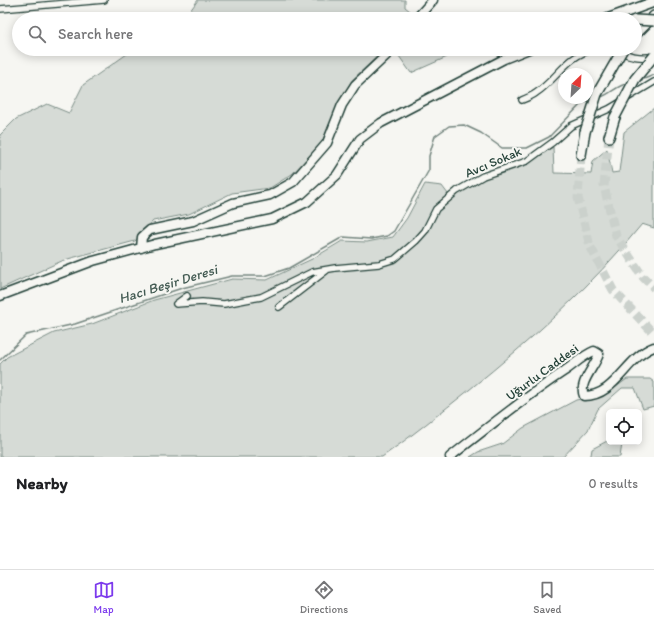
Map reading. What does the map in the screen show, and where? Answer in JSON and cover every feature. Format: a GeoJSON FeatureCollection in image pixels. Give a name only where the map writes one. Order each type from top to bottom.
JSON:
{"type":"FeatureCollection","features":[{"type":"Feature","properties":{"kind":"main road"},"geometry":{"type":"LineString","coordinates":[[422,12],[433,0]]}},
{"type":"Feature","properties":{"kind":"main road"},"geometry":{"type":"LineString","coordinates":[[627,12],[654,2]]}},
{"type":"Feature","properties":{"kind":"main road"},"geometry":{"type":"LineString","coordinates":[[642,28],[654,16]]}},
{"type":"Feature","properties":{"kind":"main road"},"geometry":{"type":"LineString","coordinates":[[642,20],[654,21]]}},
{"type":"Feature","properties":{"kind":"main road"},"geometry":{"type":"LineString","coordinates":[[141,248],[142,237],[150,230],[193,221],[233,203],[270,194],[293,182],[327,143],[342,105],[355,85],[386,56]]}},
{"type":"Feature","properties":{"kind":"main road"},"geometry":{"type":"LineString","coordinates":[[0,296],[94,261],[141,248],[272,219],[307,202],[337,175],[360,139],[381,123],[512,56]]}},
{"type":"Feature","properties":{"kind":"main road"},"geometry":{"type":"LineString","coordinates":[[581,155],[585,132],[597,94],[619,56]]}},
{"type":"Feature","properties":{"kind":"main road"},"geometry":{"type":"LineString","coordinates":[[609,137],[615,117],[635,79],[654,56]]}},
{"type":"Feature","properties":{"kind":"main road","name":"Uğurlu Caddesi"},"geometry":{"type":"LineString","coordinates":[[450,457],[527,396],[570,367],[584,355],[594,351],[599,354],[595,365],[585,378],[581,391],[584,396],[592,396],[605,391],[644,350],[654,346]]}},
{"type":"Feature","properties":{"kind":"street"},"geometry":{"type":"LineString","coordinates":[[0,9],[104,0]]}},
{"type":"Feature","properties":{"kind":"street"},"geometry":{"type":"LineString","coordinates":[[522,100],[536,93],[562,67],[580,56]]}},
{"type":"Feature","properties":{"kind":"street"},"geometry":{"type":"LineString","coordinates":[[630,56],[644,58],[654,56]]}},
{"type":"Feature","properties":{"kind":"street","name":"Avcı Sokak"},"geometry":{"type":"LineString","coordinates":[[187,296],[176,304],[202,302],[224,304],[262,297],[312,272],[329,268],[379,264],[395,259],[416,241],[425,230],[436,209],[457,191],[483,176],[527,161],[553,142],[571,126],[609,109],[654,82]]}},
{"type":"Feature","properties":{"kind":"street"},"geometry":{"type":"LineString","coordinates":[[279,307],[329,268]]}},
{"type":"Feature","properties":{"kind":"shaded area"},"geometry":{"type":"Polygon","coordinates":[[[198,0],[405,0],[405,7],[411,12],[189,12],[198,0]]]}},
{"type":"Feature","properties":{"kind":"shaded area"},"geometry":{"type":"Polygon","coordinates":[[[124,56],[378,56],[352,80],[337,107],[321,144],[292,174],[270,188],[232,193],[189,214],[153,221],[135,241],[64,260],[0,289],[0,135],[16,119],[47,104],[69,113],[83,85],[124,56]]]}},
{"type":"Feature","properties":{"kind":"shaded area"},"geometry":{"type":"Polygon","coordinates":[[[399,56],[447,56],[447,57],[411,73],[399,56]]]}},
{"type":"Feature","properties":{"kind":"shaded area"},"geometry":{"type":"Polygon","coordinates":[[[654,108],[654,228],[642,224],[581,291],[538,332],[469,390],[382,457],[0,457],[0,364],[7,357],[54,333],[92,324],[154,300],[232,279],[267,280],[312,259],[342,241],[367,242],[393,237],[407,218],[425,184],[442,186],[448,194],[454,195],[485,177],[529,162],[553,147],[554,173],[591,174],[593,161],[607,149],[612,173],[619,172],[624,132],[654,108]]]}},
{"type":"Feature","properties":{"kind":"shaded area"},"geometry":{"type":"Polygon","coordinates":[[[627,379],[650,379],[654,382],[654,406],[643,409],[635,388],[622,388],[598,409],[588,430],[563,457],[470,457],[478,452],[502,444],[523,428],[576,400],[608,393],[627,379]]]}},
{"type":"Feature","properties":{"kind":"shaded area"},"geometry":{"type":"Polygon","coordinates":[[[606,442],[606,445],[622,445],[620,457],[589,457],[592,449],[606,442]]]}},
{"type":"Feature","properties":{"kind":"waterway","name":"Hacı Beşir Deresi"},"geometry":{"type":"LineString","coordinates":[[639,81],[654,75]]}},
{"type":"Feature","properties":{"kind":"waterway","name":"Hacı Beşir Deresi"},"geometry":{"type":"LineString","coordinates":[[599,98],[629,83]]}},
{"type":"Feature","properties":{"kind":"waterway","name":"Hacı Beşir Deresi"},"geometry":{"type":"LineString","coordinates":[[0,360],[26,335],[75,324],[182,288],[232,276],[265,276],[289,268],[343,237],[371,239],[387,236],[394,231],[429,170],[429,156],[435,136],[449,126],[464,125],[481,133],[502,148],[527,148],[549,137],[581,104]]}},
{"type":"Feature","properties":{"kind":"tunnel"},"geometry":{"type":"LineString","coordinates":[[609,137],[604,186],[616,236],[643,277],[654,288]]}},
{"type":"Feature","properties":{"kind":"tunnel"},"geometry":{"type":"LineString","coordinates":[[581,155],[578,198],[590,246],[613,290],[654,334]]}}]}
